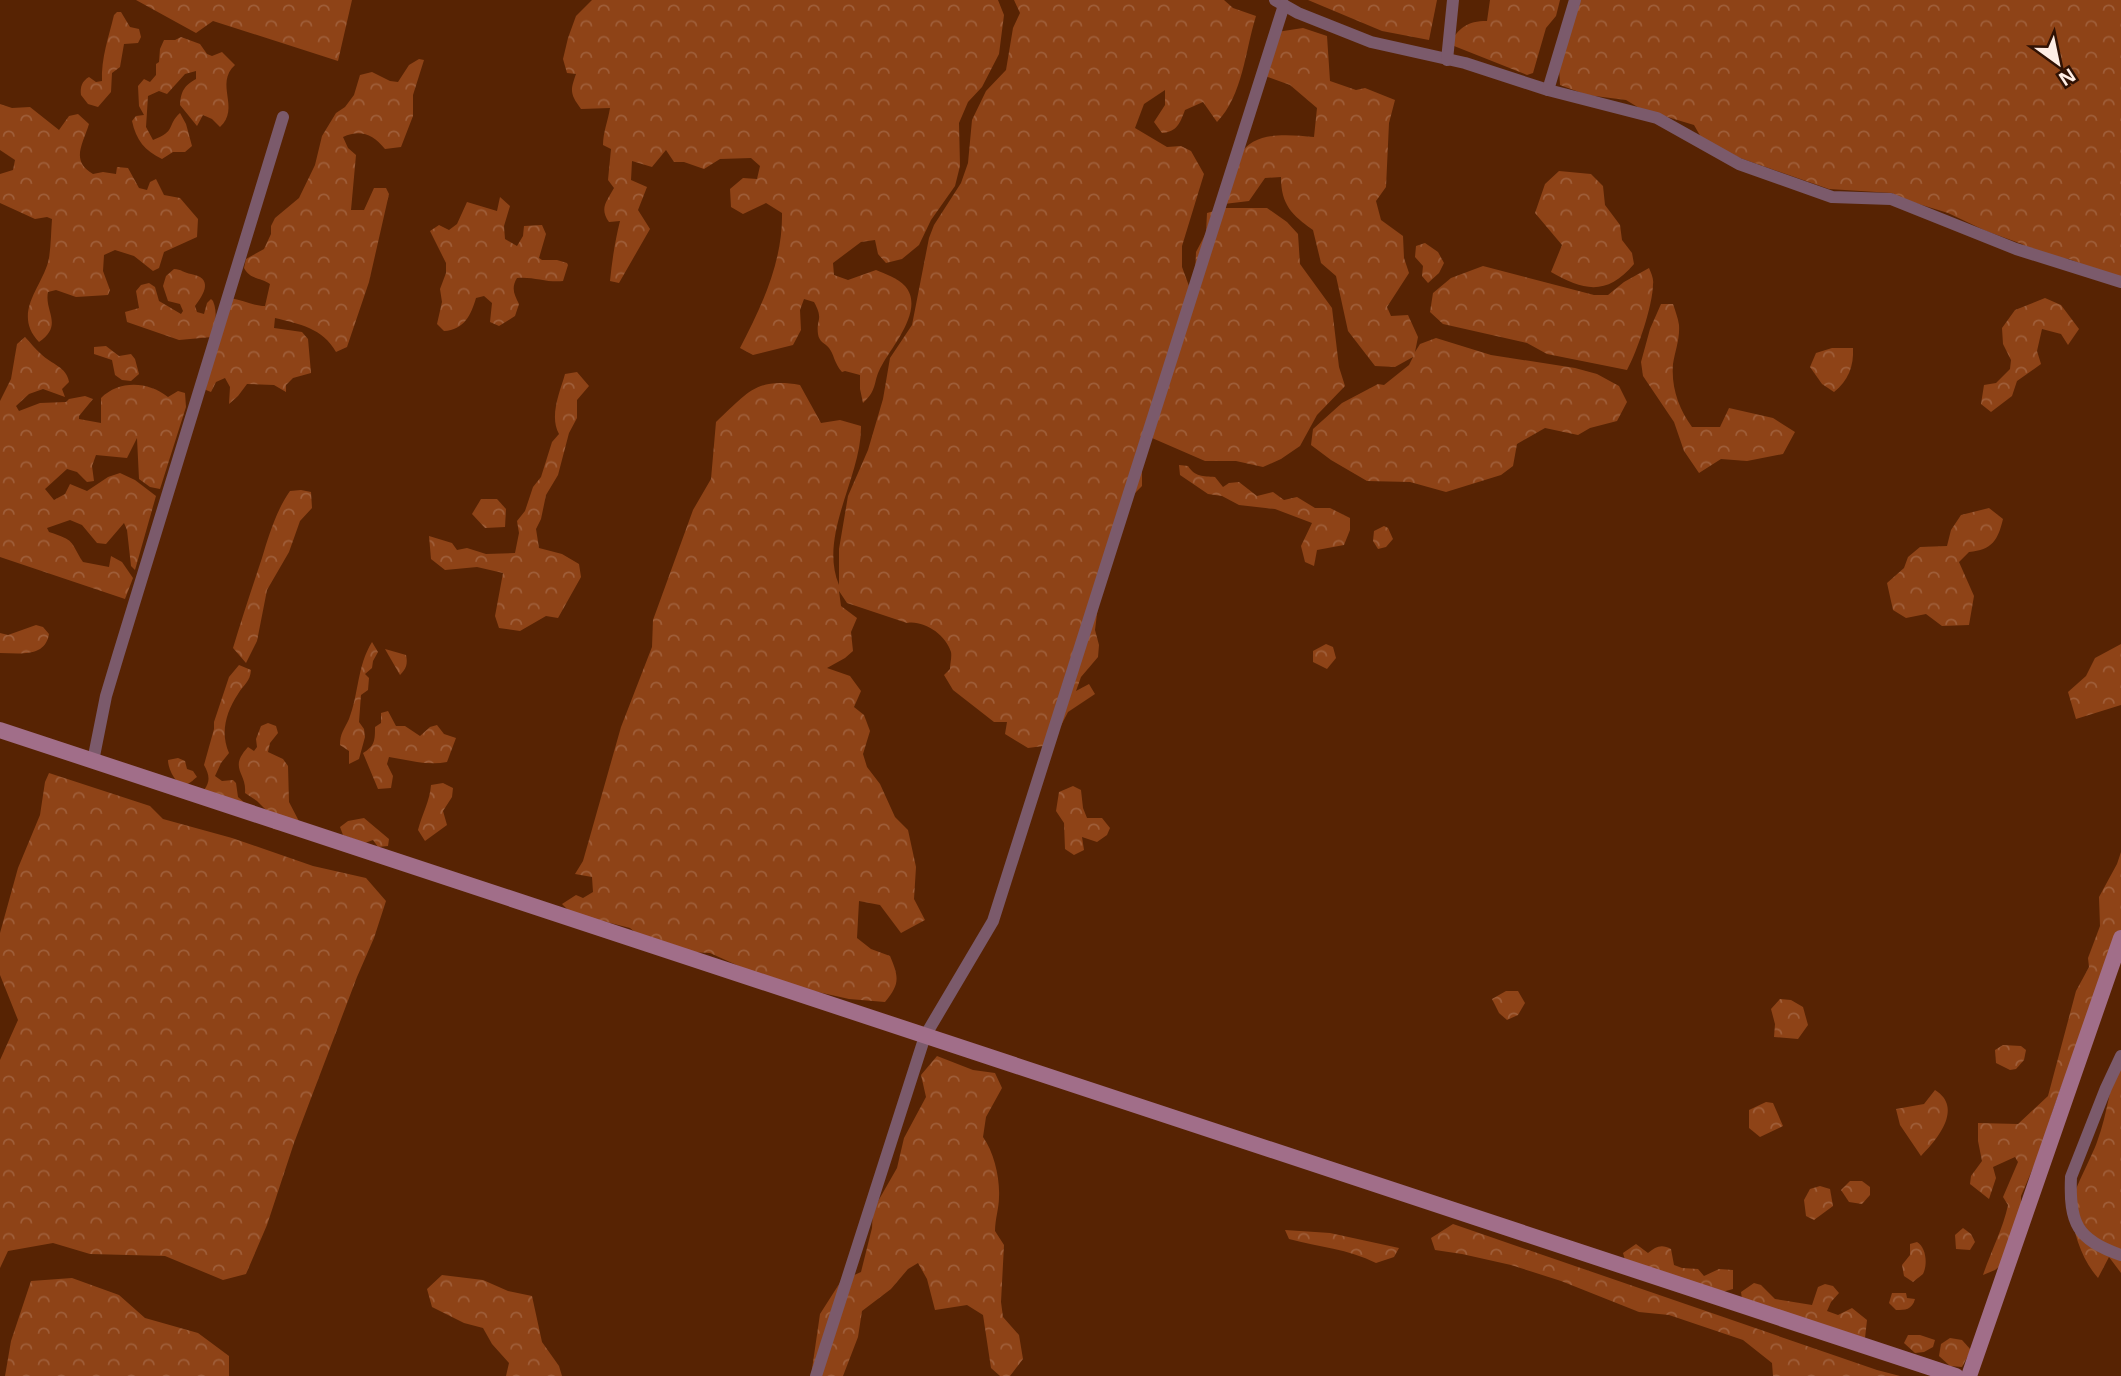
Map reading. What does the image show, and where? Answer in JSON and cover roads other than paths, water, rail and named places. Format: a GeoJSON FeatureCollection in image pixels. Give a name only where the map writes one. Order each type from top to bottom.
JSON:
{"type":"FeatureCollection","features":[{"type":"Feature","properties":{"kind":"street"},"geometry":{"type":"LineString","coordinates":[[1447,60],[1452,0]]}},
{"type":"Feature","properties":{"kind":"street"},"geometry":{"type":"LineString","coordinates":[[1548,90],[1575,0]]}},
{"type":"Feature","properties":{"kind":"street"},"geometry":{"type":"LineString","coordinates":[[816,1376],[925,1036],[993,921],[1280,3],[1298,13],[1371,42],[1447,60],[1657,118],[1739,164],[1832,197],[1891,199],[2017,249],[2121,282]]}},
{"type":"Feature","properties":{"kind":"street"},"geometry":{"type":"LineString","coordinates":[[93,761],[106,696],[283,117]]}},
{"type":"Feature","properties":{"kind":"street"},"geometry":{"type":"LineString","coordinates":[[0,730],[1956,1376]]}},
{"type":"Feature","properties":{"kind":"street"},"geometry":{"type":"LineString","coordinates":[[1969,1376],[2121,938]]}},
{"type":"Feature","properties":{"kind":"street"},"geometry":{"type":"LineString","coordinates":[[2121,1056],[2071,1177],[2070,1192],[2075,1217],[2082,1233],[2090,1242],[2121,1255]]}}]}
